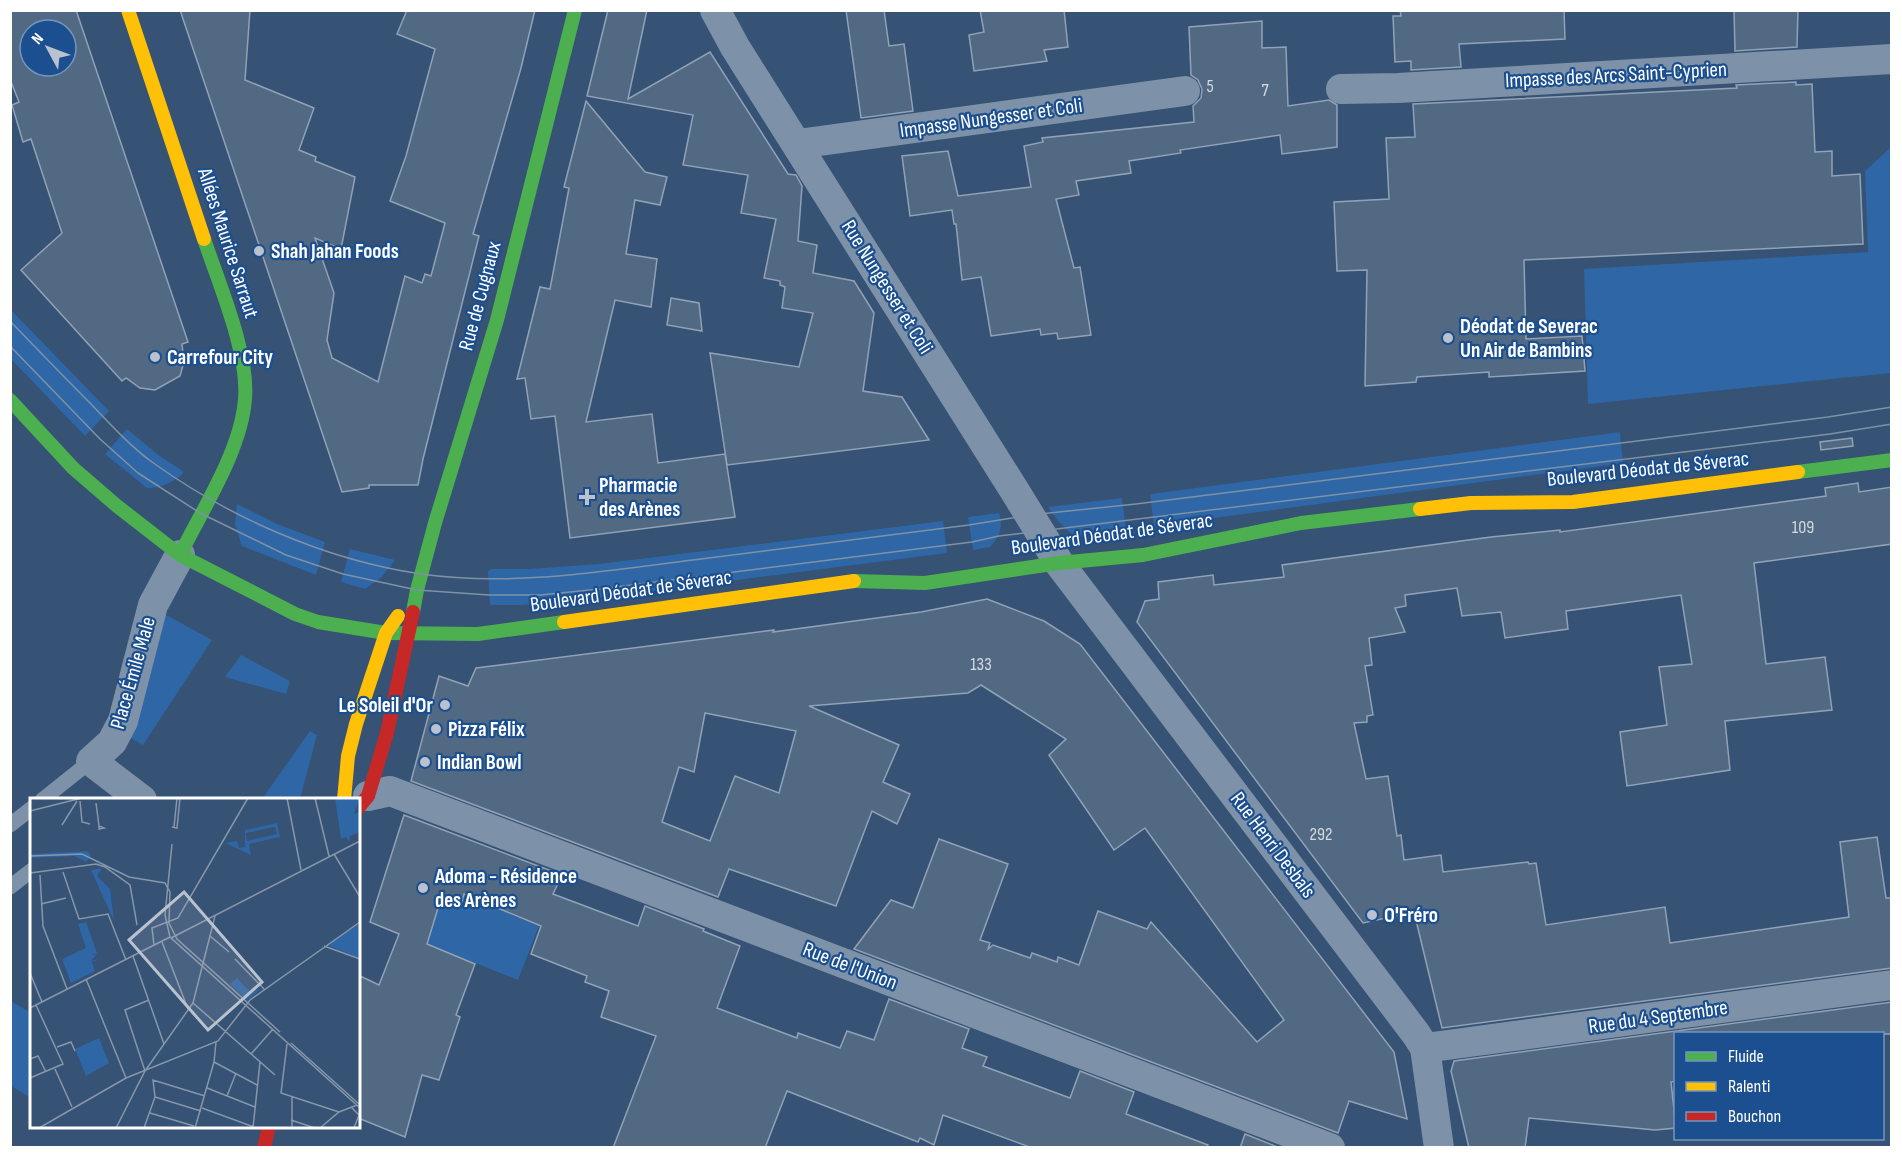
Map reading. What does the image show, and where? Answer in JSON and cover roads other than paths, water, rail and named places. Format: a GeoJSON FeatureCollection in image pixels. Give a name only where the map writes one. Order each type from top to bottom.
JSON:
{"type":"FeatureCollection","features":[{"type":"Feature","properties":{"kind":"main road","name":"Allées Maurice Sarraut"},"geometry":{"type":"LineString","coordinates":[[128,10],[239,345],[245,373],[244,401],[236,436],[180,555]]}},
{"type":"Feature","properties":{"kind":"main road","name":"Rue de Cugnaux"},"geometry":{"type":"LineString","coordinates":[[410,633],[417,590],[497,320],[575,10]]}},
{"type":"Feature","properties":{"kind":"main road"},"geometry":{"type":"LineString","coordinates":[[10,400],[73,468],[180,555],[295,614],[318,622],[386,633],[410,633],[379,764],[359,798]]}},
{"type":"Feature","properties":{"kind":"main road","name":"Boulevard Déodat de Séverac"},"geometry":{"type":"LineString","coordinates":[[410,633],[478,634],[848,581],[925,583],[1059,563],[1143,555],[1301,523],[1471,502],[1573,502],[1892,460]]}},
{"type":"Feature","properties":{"kind":"main road","name":"Rue de Cugnaux"},"geometry":{"type":"LineString","coordinates":[[356,798],[348,756],[356,724],[386,633],[417,590]]}},
{"type":"Feature","properties":{"kind":"main road"},"geometry":{"type":"LineString","coordinates":[[264,1148],[269,1128]]}},
{"type":"Feature","properties":{"kind":"street","name":"Rue Nungesser et Coli"},"geometry":{"type":"LineString","coordinates":[[715,10],[735,47],[1059,563]]}},
{"type":"Feature","properties":{"kind":"street","name":"Impasse des Arcs Saint-Cyprien"},"geometry":{"type":"LineString","coordinates":[[1341,89],[1892,59]]}},
{"type":"Feature","properties":{"kind":"street","name":"Impasse Nungesser et Coli"},"geometry":{"type":"LineString","coordinates":[[798,144],[1185,91]]}},
{"type":"Feature","properties":{"kind":"street","name":"Place Émile Male"},"geometry":{"type":"LineString","coordinates":[[91,761],[112,742],[123,721],[153,605],[180,555]]}},
{"type":"Feature","properties":{"kind":"street","name":"Rue Henri Desbals"},"geometry":{"type":"LineString","coordinates":[[1059,563],[1425,1048],[1439,1148]]}},
{"type":"Feature","properties":{"kind":"street"},"geometry":{"type":"LineString","coordinates":[[91,761],[128,796]]}},
{"type":"Feature","properties":{"kind":"street","name":"Rue de l'Union"},"geometry":{"type":"LineString","coordinates":[[360,800],[390,791],[1330,1148]]}},
{"type":"Feature","properties":{"kind":"street","name":"Rue du 4 Septembre"},"geometry":{"type":"LineString","coordinates":[[1425,1048],[1892,985]]}},
{"type":"Feature","properties":{"kind":"lane"},"geometry":{"type":"LineString","coordinates":[[45,798],[91,761]]}},
{"type":"Feature","properties":{"kind":"lane"},"geometry":{"type":"LineString","coordinates":[[10,825],[30,810]]}},
{"type":"Feature","properties":{"kind":"lane"},"geometry":{"type":"LineString","coordinates":[[10,886],[30,871]]}},
{"type":"Feature","properties":{"kind":"tram line"},"geometry":{"type":"LineString","coordinates":[[10,321],[136,449],[152,462],[214,501],[280,534],[315,547],[385,567],[455,578],[524,578],[592,573],[969,525],[1030,515],[1136,504],[1892,407]]}},
{"type":"Feature","properties":{"kind":"tram line"},"geometry":{"type":"LineString","coordinates":[[10,346],[100,439],[138,473],[200,513],[286,555],[343,574],[417,590],[489,595],[540,595],[600,589],[972,542],[999,536],[1830,434],[1892,424]]}},
{"type":"Feature","properties":{"kind":"place","name":"Shah Jahan Foods"},"geometry":{"type":"Point","coordinates":[259,251]}},
{"type":"Feature","properties":{"kind":"place","name":"Déodat de Severac Un Air de Bambins"},"geometry":{"type":"Point","coordinates":[1448,338]}},
{"type":"Feature","properties":{"kind":"place","name":"Carrefour City"},"geometry":{"type":"Point","coordinates":[155,357]}},
{"type":"Feature","properties":{"kind":"place","name":"Pharmacie des Arènes"},"geometry":{"type":"Point","coordinates":[587,497]}},
{"type":"Feature","properties":{"kind":"place","name":"Le Soleil d'Or"},"geometry":{"type":"Point","coordinates":[445,705]}},
{"type":"Feature","properties":{"kind":"place","name":"Pizza Félix"},"geometry":{"type":"Point","coordinates":[436,729]}},
{"type":"Feature","properties":{"kind":"place","name":"Indian Bowl"},"geometry":{"type":"Point","coordinates":[425,762]}},
{"type":"Feature","properties":{"kind":"place","name":"Adoma - Résidence des Arènes"},"geometry":{"type":"Point","coordinates":[423,888]}},
{"type":"Feature","properties":{"kind":"place","name":"O'Fréro"},"geometry":{"type":"Point","coordinates":[1372,915]}}]}
